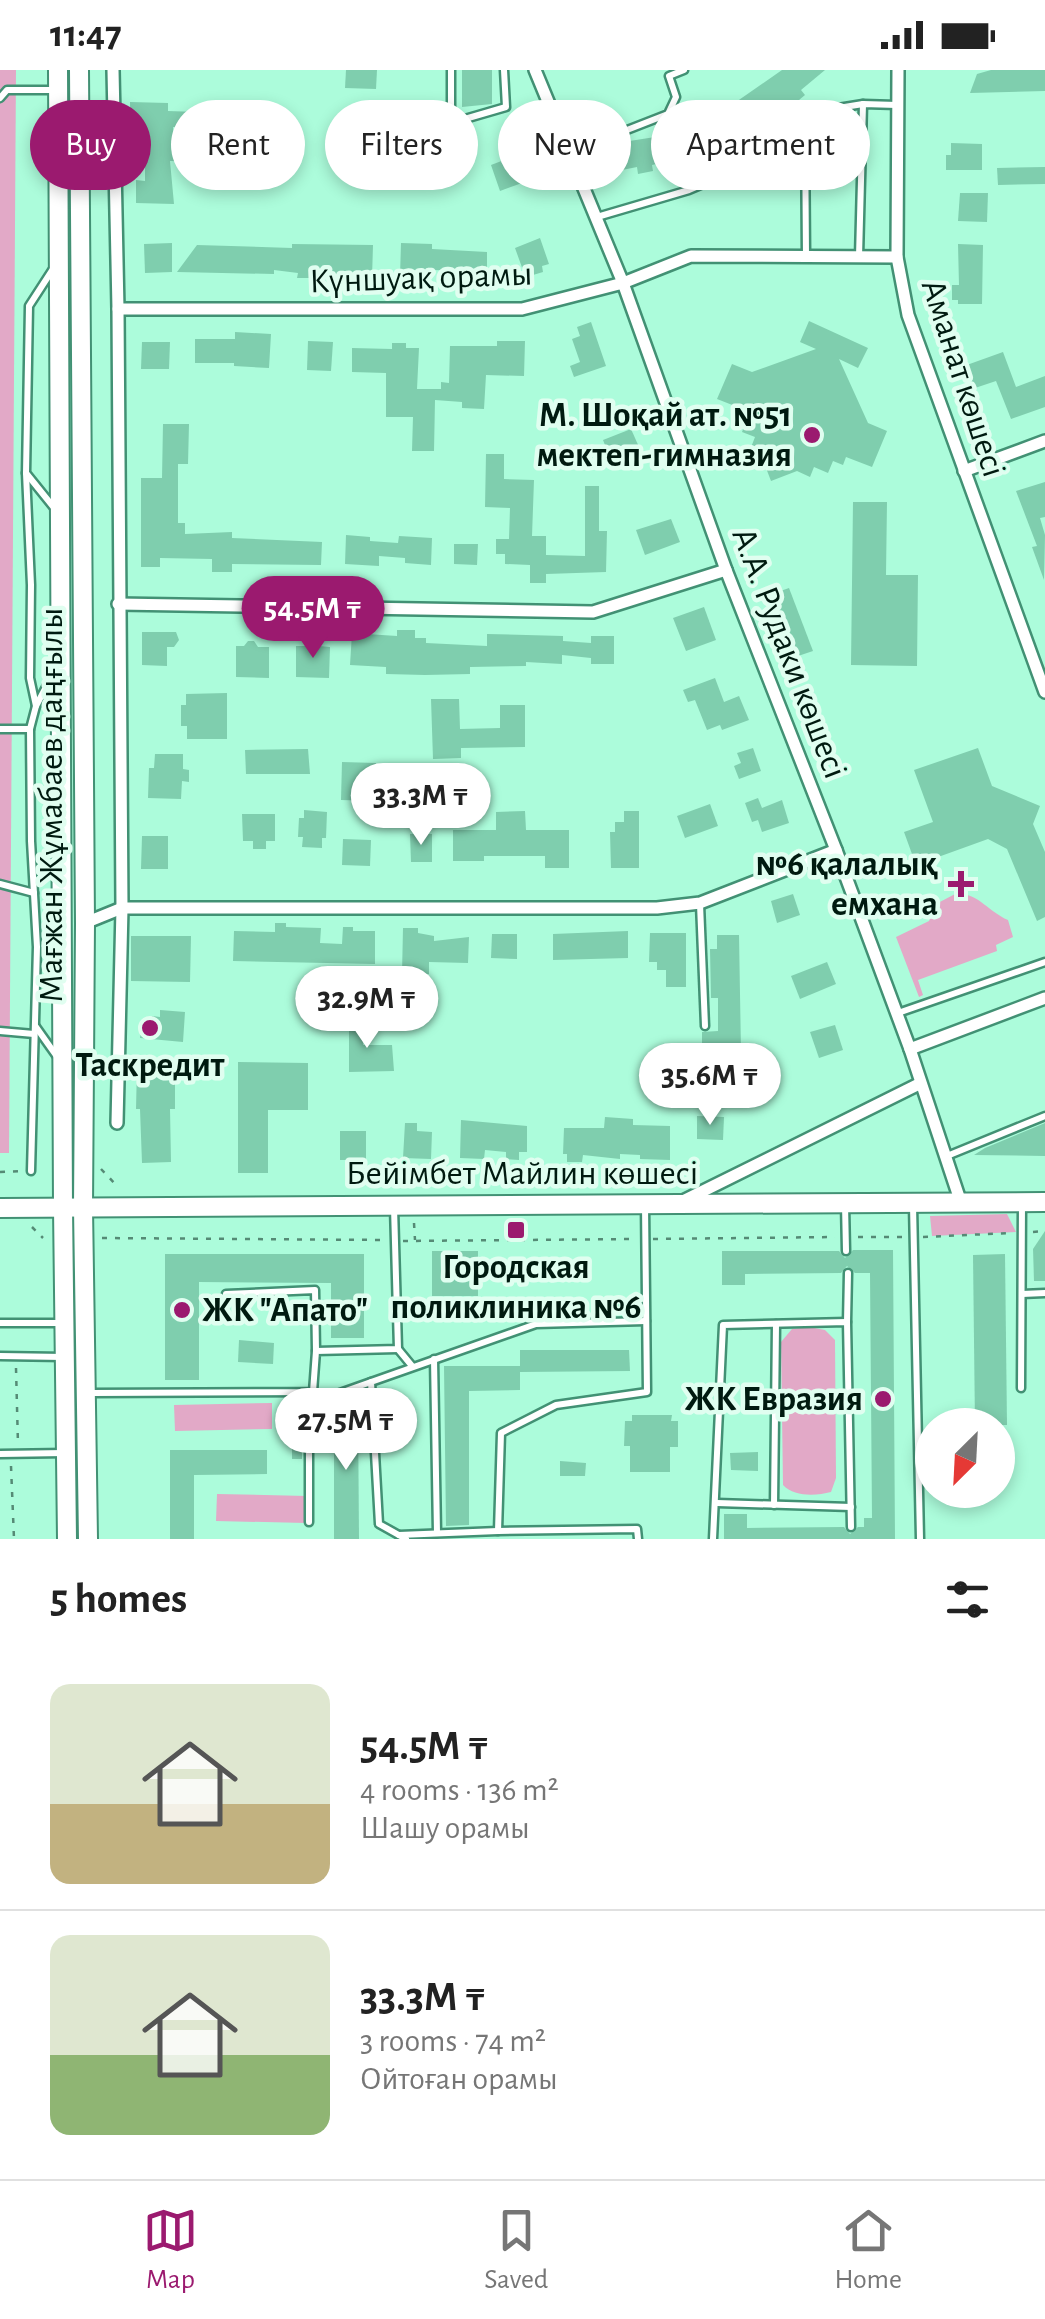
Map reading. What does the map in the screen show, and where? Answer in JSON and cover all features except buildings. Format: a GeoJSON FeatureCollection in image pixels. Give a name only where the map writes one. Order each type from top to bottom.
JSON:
{"type":"FeatureCollection","features":[{"type":"Feature","properties":{"kind":"main road","name":"Мағжан Жұмабаев даңғылы"},"geometry":{"type":"LineString","coordinates":[[58,70],[68,1539]]}},
{"type":"Feature","properties":{"kind":"main road","name":"Мағжан Жұмабаев даңғылы"},"geometry":{"type":"LineString","coordinates":[[79,70],[79,100]]}},
{"type":"Feature","properties":{"kind":"main road","name":"Мағжан Жұмабаев даңғылы"},"geometry":{"type":"LineString","coordinates":[[79,190],[88,1539]]}},
{"type":"Feature","properties":{"kind":"main road","name":"Бейімбет Майлин көшесі"},"geometry":{"type":"LineString","coordinates":[[0,1208],[1045,1202]]}},
{"type":"Feature","properties":{"kind":"street"},"geometry":{"type":"LineString","coordinates":[[114,70],[115,100]]}},
{"type":"Feature","properties":{"kind":"street","name":"А.А. Рудаки көшесі"},"geometry":{"type":"LineString","coordinates":[[535,70],[547,100]]}},
{"type":"Feature","properties":{"kind":"street","name":"Аманат көшесі"},"geometry":{"type":"LineString","coordinates":[[898,70],[896,258],[908,315],[964,471],[1040,662],[1045,692]]}},
{"type":"Feature","properties":{"kind":"street"},"geometry":{"type":"LineString","coordinates":[[116,190],[122,908],[117,1122]]}},
{"type":"Feature","properties":{"kind":"street","name":"А.А. Рудаки көшесі"},"geometry":{"type":"LineString","coordinates":[[584,190],[623,283],[726,570],[910,1049],[960,1202]]}},
{"type":"Feature","properties":{"kind":"street","name":"Күншуақ орамы"},"geometry":{"type":"LineString","coordinates":[[118,309],[522,309],[623,283],[691,256],[896,258]]}},
{"type":"Feature","properties":{"kind":"street"},"geometry":{"type":"LineString","coordinates":[[964,471],[1045,441]]}},
{"type":"Feature","properties":{"kind":"street"},"geometry":{"type":"LineString","coordinates":[[118,604],[593,612],[726,570]]}},
{"type":"Feature","properties":{"kind":"street"},"geometry":{"type":"LineString","coordinates":[[85,924],[122,908],[657,908],[700,902],[836,850]]}},
{"type":"Feature","properties":{"kind":"street"},"geometry":{"type":"LineString","coordinates":[[910,1049],[1045,998]]}},
{"type":"Feature","properties":{"kind":"street"},"geometry":{"type":"LineString","coordinates":[[676,1204],[919,1084]]}},
{"type":"Feature","properties":{"kind":"lane"},"geometry":{"type":"LineString","coordinates":[[450,70],[451,124],[506,107],[504,70]]}},
{"type":"Feature","properties":{"kind":"lane"},"geometry":{"type":"LineString","coordinates":[[631,128],[668,114],[676,98],[669,76],[684,70]]}},
{"type":"Feature","properties":{"kind":"lane"},"geometry":{"type":"LineString","coordinates":[[0,98],[7,90],[58,90]]}},
{"type":"Feature","properties":{"kind":"lane"},"geometry":{"type":"LineString","coordinates":[[870,104],[898,105]]}},
{"type":"Feature","properties":{"kind":"lane"},"geometry":{"type":"LineString","coordinates":[[596,218],[686,190]]}},
{"type":"Feature","properties":{"kind":"lane"},"geometry":{"type":"LineString","coordinates":[[805,190],[806,257]]}},
{"type":"Feature","properties":{"kind":"lane"},"geometry":{"type":"LineString","coordinates":[[859,257],[861,190]]}},
{"type":"Feature","properties":{"kind":"lane"},"geometry":{"type":"LineString","coordinates":[[36,706],[30,678],[26,473],[29,306],[59,260]]}},
{"type":"Feature","properties":{"kind":"lane"},"geometry":{"type":"LineString","coordinates":[[26,473],[60,515]]}},
{"type":"Feature","properties":{"kind":"lane"},"geometry":{"type":"LineString","coordinates":[[31,1171],[37,946],[30,729],[36,706],[60,660]]}},
{"type":"Feature","properties":{"kind":"lane"},"geometry":{"type":"LineString","coordinates":[[0,729],[30,729]]}},
{"type":"Feature","properties":{"kind":"lane"},"geometry":{"type":"LineString","coordinates":[[0,884],[34,893]]}},
{"type":"Feature","properties":{"kind":"lane"},"geometry":{"type":"LineString","coordinates":[[700,902],[706,1026]]}},
{"type":"Feature","properties":{"kind":"lane"},"geometry":{"type":"LineString","coordinates":[[897,1014],[1045,962]]}},
{"type":"Feature","properties":{"kind":"lane"},"geometry":{"type":"LineString","coordinates":[[34,1030],[62,1064]]}},
{"type":"Feature","properties":{"kind":"lane"},"geometry":{"type":"LineString","coordinates":[[0,1031],[34,1030]]}},
{"type":"Feature","properties":{"kind":"lane"},"geometry":{"type":"LineString","coordinates":[[947,1156],[1045,1116]]}},
{"type":"Feature","properties":{"kind":"lane"},"geometry":{"type":"LineString","coordinates":[[1021,1388],[1022,1202]]}},
{"type":"Feature","properties":{"kind":"lane"},"geometry":{"type":"LineString","coordinates":[[845,1203],[846,1250]]}},
{"type":"Feature","properties":{"kind":"lane"},"geometry":{"type":"LineString","coordinates":[[913,1203],[920,1539]]}},
{"type":"Feature","properties":{"kind":"lane"},"geometry":{"type":"LineString","coordinates":[[498,1531],[501,1432],[556,1405],[648,1392],[646,1204]]}},
{"type":"Feature","properties":{"kind":"lane"},"geometry":{"type":"LineString","coordinates":[[394,1206],[398,1349],[412,1366]]}},
{"type":"Feature","properties":{"kind":"lane"},"geometry":{"type":"LineString","coordinates":[[848,1273],[851,1527]]}},
{"type":"Feature","properties":{"kind":"lane"},"geometry":{"type":"LineString","coordinates":[[86,1393],[312,1392],[315,1290],[226,1294]]}},
{"type":"Feature","properties":{"kind":"lane"},"geometry":{"type":"LineString","coordinates":[[1022,1294],[1045,1293]]}},
{"type":"Feature","properties":{"kind":"lane"},"geometry":{"type":"LineString","coordinates":[[309,1522],[310,1412],[323,1399],[536,1324],[646,1321]]}},
{"type":"Feature","properties":{"kind":"lane"},"geometry":{"type":"LineString","coordinates":[[713,1539],[723,1325],[847,1322]]}},
{"type":"Feature","properties":{"kind":"lane"},"geometry":{"type":"LineString","coordinates":[[0,1323],[64,1323]]}},
{"type":"Feature","properties":{"kind":"lane"},"geometry":{"type":"LineString","coordinates":[[774,1505],[776,1324]]}},
{"type":"Feature","properties":{"kind":"lane"},"geometry":{"type":"LineString","coordinates":[[316,1351],[398,1349]]}},
{"type":"Feature","properties":{"kind":"lane"},"geometry":{"type":"LineString","coordinates":[[0,1356],[65,1357]]}},
{"type":"Feature","properties":{"kind":"lane"},"geometry":{"type":"LineString","coordinates":[[434,1359],[437,1533]]}},
{"type":"Feature","properties":{"kind":"lane"},"geometry":{"type":"LineString","coordinates":[[371,1382],[379,1524],[402,1537],[638,1529],[638,1539]]}},
{"type":"Feature","properties":{"kind":"lane"},"geometry":{"type":"LineString","coordinates":[[0,1454],[66,1452]]}},
{"type":"Feature","properties":{"kind":"lane"},"geometry":{"type":"LineString","coordinates":[[716,1503],[851,1507]]}},
{"type":"Feature","properties":{"kind":"path"},"geometry":{"type":"LineString","coordinates":[[101,1168],[118,1187]]}},
{"type":"Feature","properties":{"kind":"path"},"geometry":{"type":"LineString","coordinates":[[0,1172],[31,1171]]}},
{"type":"Feature","properties":{"kind":"path"},"geometry":{"type":"LineString","coordinates":[[32,1227],[43,1238]]}},
{"type":"Feature","properties":{"kind":"path"},"geometry":{"type":"LineString","coordinates":[[102,1238],[646,1239],[1045,1232]]}},
{"type":"Feature","properties":{"kind":"shaded area"},"geometry":{"type":"Polygon","coordinates":[[[0,70],[16,70],[9,1153],[0,1153],[0,70]]]}},
{"type":"Feature","properties":{"kind":"shaded area"},"geometry":{"type":"Polygon","coordinates":[[[957,893],[972,897],[1008,920],[1013,937],[996,945],[997,951],[918,980],[923,995],[919,997],[896,937],[929,921],[936,904],[957,893]]]}},
{"type":"Feature","properties":{"kind":"shaded area"},"geometry":{"type":"Polygon","coordinates":[[[1007,1214],[1016,1232],[932,1236],[930,1216],[1007,1214]]]}},
{"type":"Feature","properties":{"kind":"shaded area"},"geometry":{"type":"Polygon","coordinates":[[[792,1329],[825,1330],[835,1340],[836,1478],[831,1492],[812,1495],[793,1492],[783,1485],[781,1342],[792,1329]]]}},
{"type":"Feature","properties":{"kind":"shaded area"},"geometry":{"type":"Polygon","coordinates":[[[272,1403],[272,1429],[175,1431],[174,1405],[272,1403]]]}},
{"type":"Feature","properties":{"kind":"shaded area"},"geometry":{"type":"Polygon","coordinates":[[[217,1494],[307,1496],[306,1523],[216,1521],[217,1494]]]}},
{"type":"Feature","properties":{"kind":"place","name":"М. Шоқай ат. №51 мектеп-гимназия"},"geometry":{"type":"Point","coordinates":[812,435]}},
{"type":"Feature","properties":{"kind":"place","name":"№6 қалалық емхана"},"geometry":{"type":"Point","coordinates":[961,884]}},
{"type":"Feature","properties":{"kind":"place","name":"Таскредит"},"geometry":{"type":"Point","coordinates":[150,1028]}},
{"type":"Feature","properties":{"kind":"place","name":"Городская поликлиника №6"},"geometry":{"type":"Point","coordinates":[516,1230]}},
{"type":"Feature","properties":{"kind":"place","name":"ЖК \"Апато\""},"geometry":{"type":"Point","coordinates":[182,1310]}},
{"type":"Feature","properties":{"kind":"place","name":"ЖК Евразия"},"geometry":{"type":"Point","coordinates":[883,1399]}}]}
